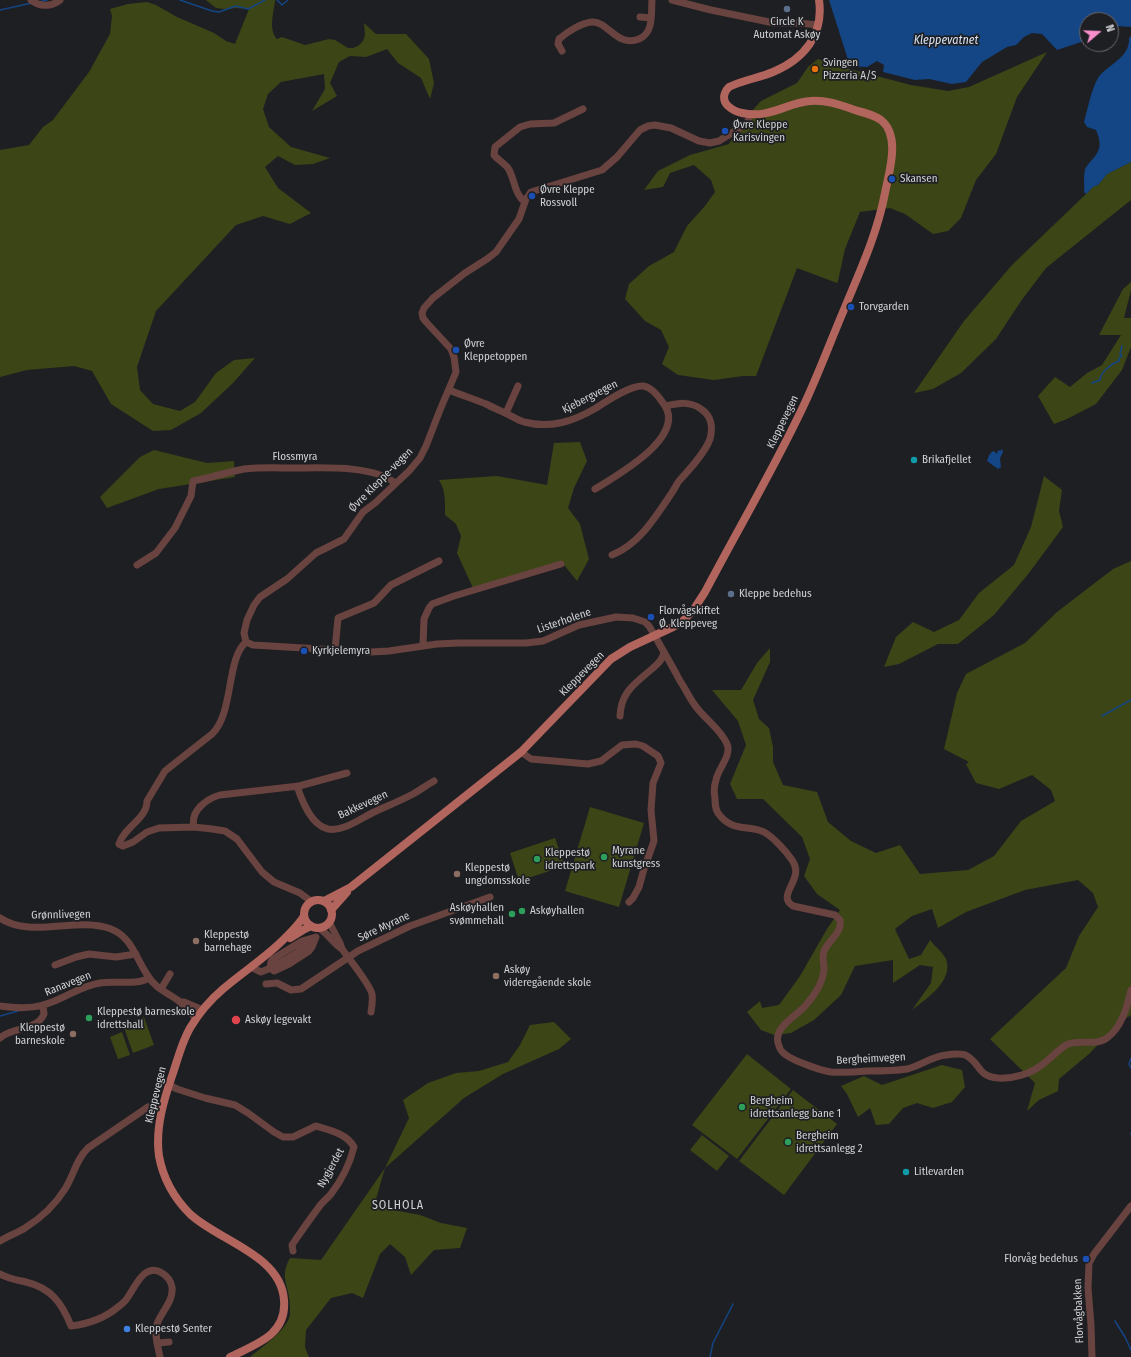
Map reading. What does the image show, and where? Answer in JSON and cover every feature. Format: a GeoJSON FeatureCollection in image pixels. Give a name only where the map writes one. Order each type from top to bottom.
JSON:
{"type":"FeatureCollection","features":[{"type":"Feature","properties":{"kind":"main road","name":"Kleppevegen"},"geometry":{"type":"LineString","coordinates":[[324,902],[351,887],[521,752],[611,659],[630,647],[673,628],[682,622],[700,601],[794,427],[870,245],[884,197],[890,168],[892,141],[888,128],[880,120],[865,113],[818,100],[797,104],[771,112],[750,114],[734,110],[726,104],[724,96],[726,90],[735,84],[774,72],[799,58],[805,52],[818,26],[820,14],[819,0]]}},
{"type":"Feature","properties":{"kind":"main road","name":"Kleppevegen"},"geometry":{"type":"LineString","coordinates":[[331,910],[351,887]]}},
{"type":"Feature","properties":{"kind":"main road"},"geometry":{"type":"LineString","coordinates":[[316,900],[324,902],[328,905],[332,915],[326,926],[316,927],[307,923],[304,916],[305,908],[316,900]]}},
{"type":"Feature","properties":{"kind":"main road","name":"Kleppevegen"},"geometry":{"type":"LineString","coordinates":[[282,942],[304,916]]}},
{"type":"Feature","properties":{"kind":"main road","name":"Kleppevegen"},"geometry":{"type":"LineString","coordinates":[[230,1357],[259,1343],[273,1333],[282,1319],[284,1311],[283,1290],[273,1272],[261,1260],[218,1234],[194,1217],[179,1202],[170,1188],[161,1164],[158,1139],[162,1109],[183,1042],[196,1018],[222,990],[282,942],[303,930],[316,927]]}},
{"type":"Feature","properties":{"kind":"street"},"geometry":{"type":"LineString","coordinates":[[31,0],[40,5],[50,6],[54,5],[60,0]]}},
{"type":"Feature","properties":{"kind":"street"},"geometry":{"type":"LineString","coordinates":[[562,51],[558,44],[559,38],[570,30],[591,22],[597,23],[629,42],[641,38],[649,31],[652,0]]}},
{"type":"Feature","properties":{"kind":"street"},"geometry":{"type":"LineString","coordinates":[[672,0],[710,10],[774,23],[799,23],[818,26]]}},
{"type":"Feature","properties":{"kind":"street"},"geometry":{"type":"LineString","coordinates":[[640,17],[651,18]]}},
{"type":"Feature","properties":{"kind":"street"},"geometry":{"type":"LineString","coordinates":[[525,202],[517,192],[508,169],[494,155],[495,147],[520,127],[535,124],[554,123],[583,108]]}},
{"type":"Feature","properties":{"kind":"street","name":"Øvre Kleppe-vegen"},"geometry":{"type":"LineString","coordinates":[[312,902],[300,893],[274,882],[262,872],[237,840],[230,834],[219,830],[194,827],[159,828],[147,832],[128,845],[123,846],[119,844],[123,835],[144,813],[147,806],[147,801],[165,771],[212,734],[216,729],[222,715],[236,660],[241,646],[246,642],[244,633],[247,620],[254,605],[260,597],[287,579],[316,553],[344,539],[363,512],[375,503],[409,471],[420,458],[456,372],[454,357],[451,349],[430,328],[423,318],[422,313],[424,308],[444,290],[496,252],[519,218],[528,196],[534,190],[602,170],[617,157],[640,130],[648,126],[655,125],[671,128],[699,141],[710,143],[719,141],[746,124],[750,114]]}},
{"type":"Feature","properties":{"kind":"street"},"geometry":{"type":"LineString","coordinates":[[506,413],[518,386]]}},
{"type":"Feature","properties":{"kind":"street","name":"Kjebergvegen"},"geometry":{"type":"LineString","coordinates":[[449,390],[474,399],[516,419],[540,425],[560,424],[582,416],[630,389],[642,386],[654,392],[666,406]]}},
{"type":"Feature","properties":{"kind":"street"},"geometry":{"type":"LineString","coordinates":[[595,488],[620,473],[658,443],[668,422],[669,415],[666,406],[687,403],[692,404],[704,411],[708,416],[712,426],[709,441],[695,463],[679,482],[646,530],[626,547],[612,555]]}},
{"type":"Feature","properties":{"kind":"street","name":"Flossmyra"},"geometry":{"type":"LineString","coordinates":[[137,565],[156,553],[175,528],[191,496],[193,481],[243,470],[265,468],[343,468],[375,474],[395,483]]}},
{"type":"Feature","properties":{"kind":"street"},"geometry":{"type":"LineString","coordinates":[[335,650],[338,618],[374,603],[387,589],[398,581],[439,561]]}},
{"type":"Feature","properties":{"kind":"street"},"geometry":{"type":"LineString","coordinates":[[423,645],[424,619],[432,604],[561,564]]}},
{"type":"Feature","properties":{"kind":"street","name":"Listerholene"},"geometry":{"type":"LineString","coordinates":[[246,642],[253,645],[383,652],[423,645],[537,642],[551,638],[579,625],[616,617],[633,618],[645,622],[655,636]]}},
{"type":"Feature","properties":{"kind":"street","name":"Bergheimvegen"},"geometry":{"type":"LineString","coordinates":[[655,636],[693,704],[727,743],[728,748],[726,758],[716,780],[715,806],[719,814],[740,828],[760,831],[768,834],[792,859],[797,872],[787,895],[788,900],[793,906],[835,915],[840,920],[840,930],[826,948],[822,957],[824,970],[820,985],[805,1006],[783,1026],[778,1036],[777,1042],[781,1050],[786,1055],[792,1059],[819,1069],[836,1072],[901,1070],[941,1056],[963,1054],[971,1059],[981,1072],[987,1076],[1012,1078],[1039,1068],[1066,1045],[1076,1042],[1099,1042],[1107,1038],[1112,1034],[1122,1018],[1127,1008],[1131,990]]}},
{"type":"Feature","properties":{"kind":"street"},"geometry":{"type":"LineString","coordinates":[[620,716],[621,702],[627,692],[661,661],[664,652]]}},
{"type":"Feature","properties":{"kind":"street"},"geometry":{"type":"LineString","coordinates":[[521,752],[531,759],[588,764],[601,761],[618,747],[628,744],[636,744],[643,746],[658,756],[661,763],[653,783],[651,810],[654,841],[639,887],[629,902]]}},
{"type":"Feature","properties":{"kind":"street"},"geometry":{"type":"LineString","coordinates":[[194,827],[194,818],[197,811],[206,802],[220,795],[296,786],[347,773]]}},
{"type":"Feature","properties":{"kind":"street","name":"Bakkevegen"},"geometry":{"type":"LineString","coordinates":[[296,786],[313,818],[328,829],[337,829],[349,825],[380,808],[411,795],[434,781]]}},
{"type":"Feature","properties":{"kind":"street","name":"Søre Myrane"},"geometry":{"type":"LineString","coordinates":[[348,957],[410,926],[490,896]]}},
{"type":"Feature","properties":{"kind":"street","name":"Grønnlivegen"},"geometry":{"type":"LineString","coordinates":[[0,918],[12,923],[34,927],[76,924],[103,926],[121,935],[136,954],[149,978],[161,989],[180,1002],[196,1018]]}},
{"type":"Feature","properties":{"kind":"street"},"geometry":{"type":"LineString","coordinates":[[329,922],[342,949]]}},
{"type":"Feature","properties":{"kind":"street"},"geometry":{"type":"LineString","coordinates":[[270,968],[274,971],[280,969],[308,951],[312,947],[316,937],[316,927],[325,932],[342,949],[370,989],[372,998],[371,1012]]}},
{"type":"Feature","properties":{"kind":"street"},"geometry":{"type":"LineString","coordinates":[[251,967],[261,972],[270,968],[273,959],[302,940],[316,937]]}},
{"type":"Feature","properties":{"kind":"street"},"geometry":{"type":"LineString","coordinates":[[55,965],[88,954],[116,957],[136,954]]}},
{"type":"Feature","properties":{"kind":"street"},"geometry":{"type":"LineString","coordinates":[[266,984],[277,983],[291,990],[299,990],[348,957]]}},
{"type":"Feature","properties":{"kind":"street"},"geometry":{"type":"LineString","coordinates":[[161,989],[170,974]]}},
{"type":"Feature","properties":{"kind":"street","name":"Ranavegen"},"geometry":{"type":"LineString","coordinates":[[0,1006],[16,1008],[43,1006],[76,990],[95,984],[112,981],[140,982],[149,978]]}},
{"type":"Feature","properties":{"kind":"street","name":"Grønnlivegen"},"geometry":{"type":"LineString","coordinates":[[180,1002],[184,1002],[203,1010]]}},
{"type":"Feature","properties":{"kind":"street","name":"Ranavegen"},"geometry":{"type":"LineString","coordinates":[[0,1038],[5,1034],[25,1028],[40,1020],[44,1014],[43,1006]]}},
{"type":"Feature","properties":{"kind":"street","name":"Nygjerdet"},"geometry":{"type":"LineString","coordinates":[[169,1085],[205,1098],[234,1105],[248,1112],[283,1137],[293,1137],[316,1126],[333,1131],[351,1141],[354,1147],[351,1158],[340,1180],[332,1193],[322,1203],[292,1245],[293,1251]]}},
{"type":"Feature","properties":{"kind":"street"},"geometry":{"type":"LineString","coordinates":[[0,1242],[26,1227],[44,1214],[64,1191],[76,1163],[88,1148],[148,1107]]}},
{"type":"Feature","properties":{"kind":"street","name":"Florvågbakken"},"geometry":{"type":"LineString","coordinates":[[1092,1357],[1088,1288],[1090,1263],[1094,1254],[1131,1206]]}},
{"type":"Feature","properties":{"kind":"street"},"geometry":{"type":"LineString","coordinates":[[0,1274],[13,1280],[36,1286],[51,1293],[64,1311],[70,1326],[84,1324],[112,1312],[126,1300],[137,1282],[145,1274],[152,1271],[158,1271],[169,1279],[172,1288],[172,1293],[168,1304],[157,1325],[160,1357]]}},
{"type":"Feature","properties":{"kind":"street"},"geometry":{"type":"LineString","coordinates":[[158,1343],[169,1342]]}},
{"type":"Feature","properties":{"kind":"green space"},"geometry":{"type":"Polygon","coordinates":[[[206,0],[275,0],[272,21],[274,35],[277,39],[282,37],[305,45],[329,39],[335,40],[348,48],[353,48],[358,46],[363,41],[365,35],[364,23],[376,34],[406,34],[429,59],[434,83],[430,99],[421,78],[398,63],[387,49],[366,57],[350,56],[339,62],[330,83],[337,96],[312,111],[325,89],[324,74],[281,82],[268,94],[263,109],[269,127],[291,147],[330,158],[313,164],[295,165],[278,156],[265,167],[278,188],[311,213],[290,224],[263,216],[236,225],[156,311],[137,367],[140,390],[153,404],[180,411],[195,402],[216,373],[234,360],[255,358],[233,383],[201,413],[171,430],[153,431],[111,404],[92,371],[74,366],[27,370],[0,377],[0,150],[29,145],[43,127],[53,120],[89,72],[110,34],[112,16],[110,9],[128,4],[147,2],[235,44],[249,9],[216,8],[206,0]]]}},
{"type":"Feature","properties":{"kind":"green space"},"geometry":{"type":"Polygon","coordinates":[[[1047,52],[1017,97],[996,154],[976,180],[961,218],[948,231],[933,234],[905,214],[890,208],[860,212],[845,249],[837,283],[797,268],[756,376],[743,376],[714,380],[678,375],[662,364],[669,347],[661,330],[645,321],[625,299],[629,284],[649,266],[674,252],[687,226],[715,192],[711,180],[694,165],[670,173],[663,187],[644,190],[658,171],[690,155],[729,144],[742,124],[758,115],[751,112],[761,101],[797,83],[808,67],[818,59],[911,85],[948,91],[969,87],[1047,52]]]}},
{"type":"Feature","properties":{"kind":"green space"},"geometry":{"type":"Polygon","coordinates":[[[1131,162],[1131,200],[1046,268],[1021,301],[996,339],[961,373],[933,389],[914,393],[964,321],[1012,265],[1093,187],[1098,185],[1107,174],[1131,162]]]}},
{"type":"Feature","properties":{"kind":"green space"},"geometry":{"type":"Polygon","coordinates":[[[1131,282],[1131,290],[1124,318],[1131,318],[1131,347],[1122,370],[1096,404],[1054,424],[1038,396],[1055,377],[1070,387],[1087,373],[1102,365],[1121,335],[1099,335],[1123,289],[1131,282]]]}},
{"type":"Feature","properties":{"kind":"green space"},"geometry":{"type":"Polygon","coordinates":[[[580,442],[587,461],[574,488],[568,508],[580,524],[589,559],[577,581],[564,565],[473,588],[457,553],[461,536],[456,524],[445,515],[444,493],[439,480],[497,476],[547,485],[554,443],[580,442]]]}},
{"type":"Feature","properties":{"kind":"green space"},"geometry":{"type":"Polygon","coordinates":[[[154,450],[207,463],[234,461],[235,477],[159,489],[107,508],[100,497],[140,457],[154,450]]]}},
{"type":"Feature","properties":{"kind":"green space"},"geometry":{"type":"Polygon","coordinates":[[[1044,476],[1062,490],[1059,511],[1063,527],[1029,573],[994,615],[958,644],[938,644],[899,664],[884,667],[896,637],[913,622],[934,632],[959,620],[979,593],[1014,565],[1031,527],[1044,476]]]}},
{"type":"Feature","properties":{"kind":"green space"},"geometry":{"type":"Polygon","coordinates":[[[1131,561],[1131,1015],[1119,1023],[1089,1054],[1059,1079],[1058,1091],[1039,1100],[1027,1111],[1035,1083],[990,1039],[1066,968],[1079,936],[1098,907],[1093,893],[1078,880],[1025,890],[966,912],[938,928],[932,909],[912,916],[895,929],[909,959],[921,955],[930,940],[946,959],[946,975],[942,982],[931,995],[912,1010],[931,983],[933,967],[920,965],[893,983],[893,960],[855,966],[841,995],[814,1020],[791,1033],[774,1035],[761,1030],[747,1012],[760,1001],[762,1008],[779,1005],[800,976],[827,929],[840,910],[817,894],[804,876],[810,859],[802,837],[763,799],[737,799],[730,784],[746,745],[738,721],[712,690],[741,690],[757,663],[770,648],[770,662],[753,700],[759,719],[769,728],[773,747],[773,762],[783,785],[817,792],[828,822],[851,841],[876,853],[900,845],[920,874],[968,870],[994,856],[1021,821],[1055,801],[1051,790],[1032,775],[999,789],[976,783],[966,764],[969,762],[944,749],[957,693],[966,674],[1025,643],[1057,612],[1113,569],[1131,561]]]}},
{"type":"Feature","properties":{"kind":"green space","name":"Myrane kunstgress"},"geometry":{"type":"Polygon","coordinates":[[[590,807],[644,823],[619,907],[565,891],[590,807]]]}},
{"type":"Feature","properties":{"kind":"green space","name":"Kleppestø idrettspark"},"geometry":{"type":"Polygon","coordinates":[[[555,838],[565,866],[519,881],[510,853],[555,838]]]}},
{"type":"Feature","properties":{"kind":"green space"},"geometry":{"type":"Polygon","coordinates":[[[144,1017],[154,1045],[133,1053],[123,1025],[144,1017]]]}},
{"type":"Feature","properties":{"kind":"green space"},"geometry":{"type":"Polygon","coordinates":[[[554,1022],[571,1039],[559,1049],[503,1074],[464,1098],[385,1168],[409,1118],[403,1100],[428,1083],[456,1073],[479,1071],[508,1062],[520,1045],[530,1025],[554,1022]]]}},
{"type":"Feature","properties":{"kind":"green space"},"geometry":{"type":"Polygon","coordinates":[[[122,1032],[130,1055],[118,1059],[110,1037],[122,1032]]]}},
{"type":"Feature","properties":{"kind":"green space","name":"Bergheim idrettsanlegg bane 1"},"geometry":{"type":"Polygon","coordinates":[[[747,1054],[791,1089],[737,1159],[692,1125],[747,1054]]]}},
{"type":"Feature","properties":{"kind":"green space"},"geometry":{"type":"Polygon","coordinates":[[[942,1065],[962,1070],[965,1087],[952,1102],[933,1108],[917,1103],[903,1108],[889,1124],[876,1125],[870,1108],[858,1117],[847,1094],[841,1086],[864,1076],[882,1085],[942,1065]]]}},
{"type":"Feature","properties":{"kind":"green space","name":"Bergheim idrettsanlegg 2"},"geometry":{"type":"Polygon","coordinates":[[[793,1090],[837,1124],[784,1195],[739,1161],[793,1090]]]}},
{"type":"Feature","properties":{"kind":"green space"},"geometry":{"type":"Polygon","coordinates":[[[702,1135],[729,1156],[717,1171],[690,1150],[702,1135]]]}},
{"type":"Feature","properties":{"kind":"green space"},"geometry":{"type":"Polygon","coordinates":[[[385,1168],[376,1199],[393,1210],[420,1215],[441,1223],[467,1228],[460,1248],[434,1250],[411,1275],[405,1257],[390,1244],[380,1254],[363,1298],[352,1293],[331,1298],[306,1330],[305,1347],[309,1357],[250,1357],[273,1338],[288,1321],[290,1315],[290,1305],[285,1271],[290,1258],[321,1260],[385,1168]]]}},
{"type":"Feature","properties":{"kind":"water","name":"Kleppevatnet"},"geometry":{"type":"Polygon","coordinates":[[[829,0],[1131,0],[1131,27],[1119,26],[1119,12],[1079,12],[1079,43],[1057,50],[1042,34],[1032,33],[1024,37],[1016,45],[1007,47],[982,62],[966,82],[952,84],[929,79],[915,80],[883,72],[884,65],[877,61],[867,67],[850,66],[829,0]]]}},
{"type":"Feature","properties":{"kind":"water"},"geometry":{"type":"Polygon","coordinates":[[[1131,36],[1131,162],[1107,174],[1098,185],[1093,187],[1086,194],[1084,192],[1085,170],[1098,151],[1100,143],[1096,130],[1087,127],[1084,122],[1091,97],[1098,78],[1120,59],[1127,50],[1129,38],[1131,36]]]}},
{"type":"Feature","properties":{"kind":"water"},"geometry":{"type":"Polygon","coordinates":[[[1002,449],[1003,452],[1000,458],[1001,467],[998,469],[987,461],[991,453],[994,451],[997,454],[998,450],[1000,451],[1002,449]]]}},
{"type":"Feature","properties":{"kind":"waterway"},"geometry":{"type":"LineString","coordinates":[[39,2],[47,0]]}},
{"type":"Feature","properties":{"kind":"waterway"},"geometry":{"type":"LineString","coordinates":[[180,0],[219,12],[236,6],[248,9],[265,0]]}},
{"type":"Feature","properties":{"kind":"waterway"},"geometry":{"type":"LineString","coordinates":[[277,0],[282,5],[288,0]]}},
{"type":"Feature","properties":{"kind":"waterway"},"geometry":{"type":"LineString","coordinates":[[0,10],[32,3]]}},
{"type":"Feature","properties":{"kind":"waterway"},"geometry":{"type":"LineString","coordinates":[[1092,383],[1100,380],[1104,371],[1119,361],[1119,358],[1122,356],[1120,354],[1122,346]]}},
{"type":"Feature","properties":{"kind":"waterway"},"geometry":{"type":"LineString","coordinates":[[1102,716],[1131,700]]}},
{"type":"Feature","properties":{"kind":"waterway"},"geometry":{"type":"LineString","coordinates":[[0,1016],[18,1011]]}},
{"type":"Feature","properties":{"kind":"waterway"},"geometry":{"type":"LineString","coordinates":[[1131,1058],[1129,1064],[1131,1068]]}},
{"type":"Feature","properties":{"kind":"waterway"},"geometry":{"type":"LineString","coordinates":[[710,1357],[713,1343],[733,1304]]}},
{"type":"Feature","properties":{"kind":"waterway"},"geometry":{"type":"LineString","coordinates":[[1115,1321],[1131,1350]]}},
{"type":"Feature","properties":{"kind":"place","name":"Circle K Automat Askøy"},"geometry":{"type":"Point","coordinates":[787,9]}},
{"type":"Feature","properties":{"kind":"place","name":"Svingen Pizzeria A/S"},"geometry":{"type":"Point","coordinates":[815,69]}},
{"type":"Feature","properties":{"kind":"place","name":"Øvre Kleppe Karisvingen"},"geometry":{"type":"Point","coordinates":[725,131]}},
{"type":"Feature","properties":{"kind":"place","name":"Skansen"},"geometry":{"type":"Point","coordinates":[892,179]}},
{"type":"Feature","properties":{"kind":"place","name":"Øvre Kleppe Rossvoll"},"geometry":{"type":"Point","coordinates":[532,196]}},
{"type":"Feature","properties":{"kind":"place","name":"Torvgarden"},"geometry":{"type":"Point","coordinates":[851,307]}},
{"type":"Feature","properties":{"kind":"place","name":"Øvre Kleppetoppen"},"geometry":{"type":"Point","coordinates":[456,350]}},
{"type":"Feature","properties":{"kind":"place","name":"Brikafjellet"},"geometry":{"type":"Point","coordinates":[914,460]}},
{"type":"Feature","properties":{"kind":"place","name":"Kleppe bedehus"},"geometry":{"type":"Point","coordinates":[731,594]}},
{"type":"Feature","properties":{"kind":"place","name":"Florvågskiftet Ø. Kleppeveg"},"geometry":{"type":"Point","coordinates":[651,617]}},
{"type":"Feature","properties":{"kind":"place","name":"Kyrkjelemyra"},"geometry":{"type":"Point","coordinates":[304,651]}},
{"type":"Feature","properties":{"kind":"place","name":"Myrane kunstgress"},"geometry":{"type":"Point","coordinates":[604,857]}},
{"type":"Feature","properties":{"kind":"place","name":"Kleppestø idrettspark"},"geometry":{"type":"Point","coordinates":[537,859]}},
{"type":"Feature","properties":{"kind":"place","name":"Kleppestø ungdomsskole"},"geometry":{"type":"Point","coordinates":[457,874]}},
{"type":"Feature","properties":{"kind":"place","name":"Askøyhallen"},"geometry":{"type":"Point","coordinates":[522,911]}},
{"type":"Feature","properties":{"kind":"place","name":"Askøyhallen svømmehall"},"geometry":{"type":"Point","coordinates":[512,914]}},
{"type":"Feature","properties":{"kind":"place","name":"Kleppestø barnehage"},"geometry":{"type":"Point","coordinates":[196,941]}},
{"type":"Feature","properties":{"kind":"place","name":"Askøy videregående skole"},"geometry":{"type":"Point","coordinates":[496,976]}},
{"type":"Feature","properties":{"kind":"place","name":"Kleppestø barneskole idrettshall"},"geometry":{"type":"Point","coordinates":[89,1018]}},
{"type":"Feature","properties":{"kind":"place","name":"Askøy legevakt"},"geometry":{"type":"Point","coordinates":[236,1020]}},
{"type":"Feature","properties":{"kind":"place","name":"Kleppestø barneskole"},"geometry":{"type":"Point","coordinates":[73,1034]}},
{"type":"Feature","properties":{"kind":"place","name":"Bergheim idrettsanlegg bane 1"},"geometry":{"type":"Point","coordinates":[742,1107]}},
{"type":"Feature","properties":{"kind":"place","name":"Bergheim idrettsanlegg 2"},"geometry":{"type":"Point","coordinates":[788,1142]}},
{"type":"Feature","properties":{"kind":"place","name":"Litlevarden"},"geometry":{"type":"Point","coordinates":[906,1172]}},
{"type":"Feature","properties":{"kind":"place","name":"Florvåg bedehus"},"geometry":{"type":"Point","coordinates":[1086,1259]}},
{"type":"Feature","properties":{"kind":"place","name":"Kleppestø Senter"},"geometry":{"type":"Point","coordinates":[127,1329]}},
{"type":"Feature","properties":{"kind":"district","name":"SOLHOLA"},"geometry":{"type":"Point","coordinates":[398,1206]}}]}
